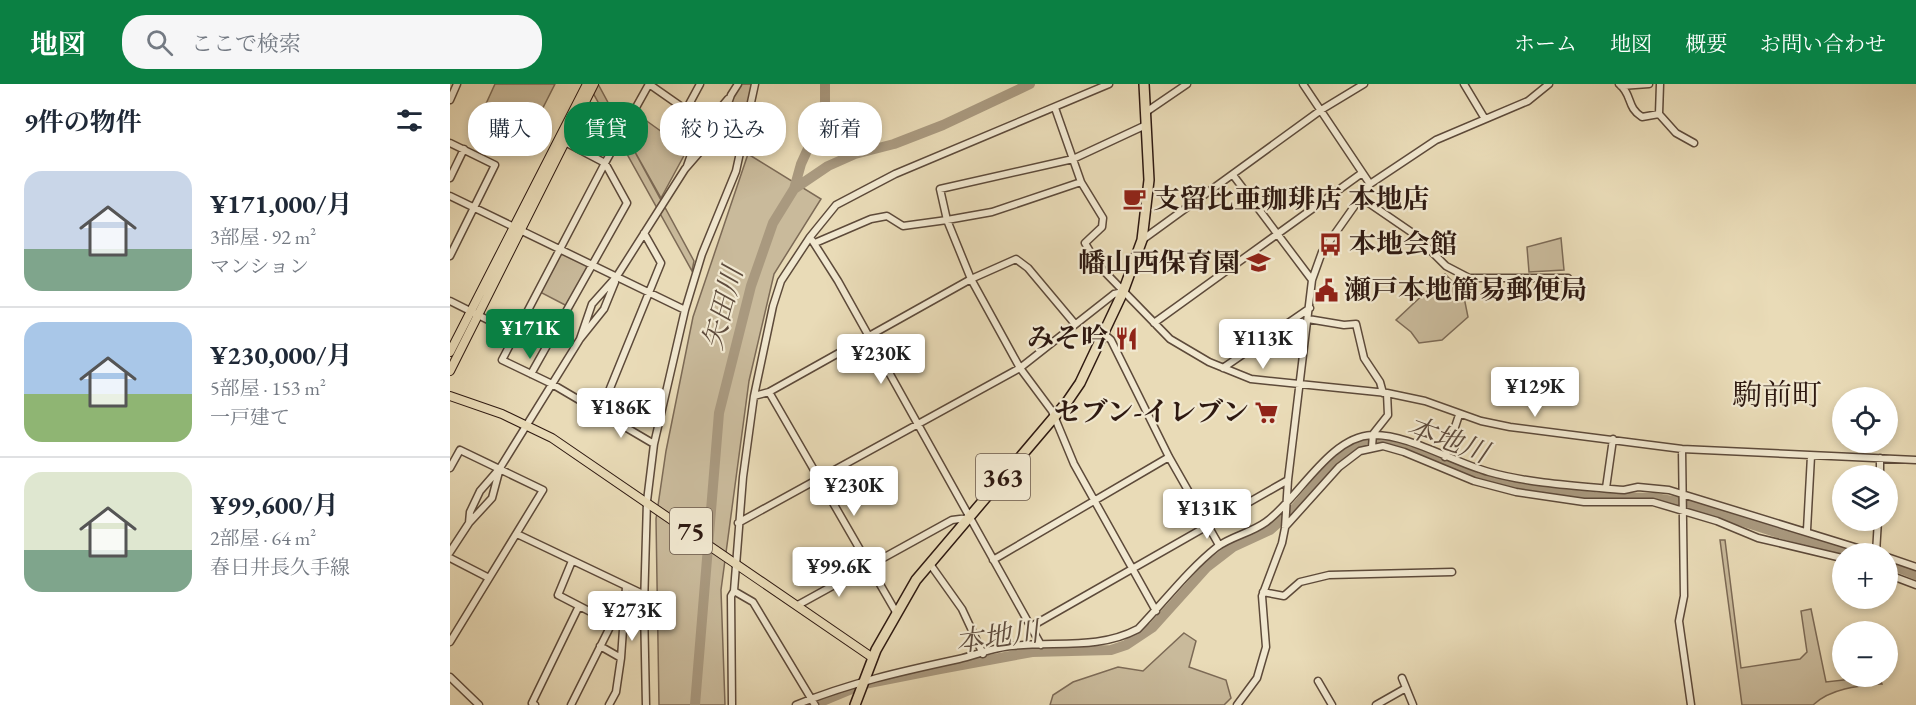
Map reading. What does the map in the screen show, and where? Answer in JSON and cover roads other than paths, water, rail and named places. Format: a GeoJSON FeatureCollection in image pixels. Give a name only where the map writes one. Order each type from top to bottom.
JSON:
{"type":"FeatureCollection","features":[{"type":"Feature","properties":{"kind":"highway","name":"363"},"geometry":{"type":"LineString","coordinates":[[855,705],[873,658],[896,612],[930,564],[1080,383],[1123,292],[1142,240],[1149,180],[1144,84]]}},
{"type":"Feature","properties":{"kind":"main road"},"geometry":{"type":"LineString","coordinates":[[450,371],[474,314],[587,84]]}},
{"type":"Feature","properties":{"kind":"main road"},"geometry":{"type":"LineString","coordinates":[[585,102],[594,84]]}},
{"type":"Feature","properties":{"kind":"main road"},"geometry":{"type":"LineString","coordinates":[[517,230],[564,144]]}},
{"type":"Feature","properties":{"kind":"main road"},"geometry":{"type":"LineString","coordinates":[[450,352],[474,314]]}},
{"type":"Feature","properties":{"kind":"main road","name":"75"},"geometry":{"type":"LineString","coordinates":[[450,396],[474,403],[552,438],[873,658]]}},
{"type":"Feature","properties":{"kind":"street"},"geometry":{"type":"LineString","coordinates":[[450,100],[458,84]]}},
{"type":"Feature","properties":{"kind":"street"},"geometry":{"type":"LineString","coordinates":[[654,444],[552,384],[502,360],[649,84],[675,102]]}},
{"type":"Feature","properties":{"kind":"street"},"geometry":{"type":"LineString","coordinates":[[690,102],[700,84]]}},
{"type":"Feature","properties":{"kind":"street"},"geometry":{"type":"LineString","coordinates":[[725,102],[738,84]]}},
{"type":"Feature","properties":{"kind":"street"},"geometry":{"type":"LineString","coordinates":[[752,102],[756,84]]}},
{"type":"Feature","properties":{"kind":"street"},"geometry":{"type":"LineString","coordinates":[[732,705],[731,596],[734,591],[738,523],[754,396],[776,298],[782,281],[830,209],[954,148],[1110,84]]}},
{"type":"Feature","properties":{"kind":"street"},"geometry":{"type":"LineString","coordinates":[[1146,112],[1187,84]]}},
{"type":"Feature","properties":{"kind":"street"},"geometry":{"type":"LineString","coordinates":[[1303,84],[1370,184]]}},
{"type":"Feature","properties":{"kind":"street"},"geometry":{"type":"LineString","coordinates":[[1142,240],[1321,110],[1364,84]]}},
{"type":"Feature","properties":{"kind":"street"},"geometry":{"type":"LineString","coordinates":[[1464,84],[1485,119]]}},
{"type":"Feature","properties":{"kind":"street"},"geometry":{"type":"LineString","coordinates":[[1237,705],[1257,678],[1266,648],[1263,592],[1282,543],[1285,528],[1288,480],[1312,280],[1322,252],[1370,184],[1436,140],[1528,101],[1549,84]]}},
{"type":"Feature","properties":{"kind":"street"},"geometry":{"type":"LineString","coordinates":[[1620,85],[1649,84]]}},
{"type":"Feature","properties":{"kind":"street"},"geometry":{"type":"LineString","coordinates":[[1660,84],[1659,114],[1676,133],[1694,143]]}},
{"type":"Feature","properties":{"kind":"street"},"geometry":{"type":"LineString","coordinates":[[1620,85],[1628,94],[1634,112],[1642,117],[1659,114]]}},
{"type":"Feature","properties":{"kind":"street"},"geometry":{"type":"LineString","coordinates":[[728,102],[731,95]]}},
{"type":"Feature","properties":{"kind":"street"},"geometry":{"type":"LineString","coordinates":[[1055,108],[1081,182],[1104,218],[1102,227],[1085,243],[1098,265],[1154,323],[1189,351],[1251,380],[1385,393],[1425,401],[1460,415],[1510,427],[1682,449],[1916,460]]}},
{"type":"Feature","properties":{"kind":"street"},"geometry":{"type":"LineString","coordinates":[[1146,125],[1073,159],[940,189],[947,220],[971,279],[1020,368],[1054,417],[1093,500],[1156,611]]}},
{"type":"Feature","properties":{"kind":"street"},"geometry":{"type":"LineString","coordinates":[[450,143],[495,165],[450,256]]}},
{"type":"Feature","properties":{"kind":"street"},"geometry":{"type":"LineString","coordinates":[[450,178],[464,149]]}},
{"type":"Feature","properties":{"kind":"street"},"geometry":{"type":"LineString","coordinates":[[531,374],[627,203],[605,163],[592,156]]}},
{"type":"Feature","properties":{"kind":"street"},"geometry":{"type":"LineString","coordinates":[[686,169],[691,156]]}},
{"type":"Feature","properties":{"kind":"street"},"geometry":{"type":"LineString","coordinates":[[580,339],[592,304],[617,276],[686,169],[697,156]]}},
{"type":"Feature","properties":{"kind":"street"},"geometry":{"type":"LineString","coordinates":[[646,705],[645,595],[648,502],[654,444],[685,310],[702,254],[739,156]]}},
{"type":"Feature","properties":{"kind":"street"},"geometry":{"type":"LineString","coordinates":[[1154,323],[1362,173]]}},
{"type":"Feature","properties":{"kind":"street"},"geometry":{"type":"LineString","coordinates":[[1233,175],[1275,234],[1312,280]]}},
{"type":"Feature","properties":{"kind":"street"},"geometry":{"type":"LineString","coordinates":[[815,243],[871,219],[887,216],[903,226],[947,220],[992,212],[1081,182]]}},
{"type":"Feature","properties":{"kind":"street"},"geometry":{"type":"LineString","coordinates":[[450,196],[685,310]]}},
{"type":"Feature","properties":{"kind":"street"},"geometry":{"type":"LineString","coordinates":[[1360,197],[1414,234],[1446,266],[1469,278],[1568,278]]}},
{"type":"Feature","properties":{"kind":"street"},"geometry":{"type":"LineString","coordinates":[[600,413],[661,263],[644,233]]}},
{"type":"Feature","properties":{"kind":"street"},"geometry":{"type":"LineString","coordinates":[[810,237],[868,335],[968,518],[1041,645]]}},
{"type":"Feature","properties":{"kind":"street"},"geometry":{"type":"LineString","coordinates":[[754,396],[770,392],[971,279],[1016,259],[1028,268],[1075,324]]}},
{"type":"Feature","properties":{"kind":"street"},"geometry":{"type":"LineString","coordinates":[[469,523],[470,512],[480,490],[500,468],[580,339],[604,309],[617,276]]}},
{"type":"Feature","properties":{"kind":"street"},"geometry":{"type":"LineString","coordinates":[[738,523],[1020,368],[1114,294],[1123,292]]}},
{"type":"Feature","properties":{"kind":"street"},"geometry":{"type":"LineString","coordinates":[[450,302],[516,334]]}},
{"type":"Feature","properties":{"kind":"street"},"geometry":{"type":"LineString","coordinates":[[1223,368],[1310,308]]}},
{"type":"Feature","properties":{"kind":"street"},"geometry":{"type":"LineString","coordinates":[[1308,319],[1344,325],[1356,324],[1364,358],[1385,393],[1388,415],[1373,435],[1372,447]]}},
{"type":"Feature","properties":{"kind":"street"},"geometry":{"type":"LineString","coordinates":[[1103,333],[1111,340],[1169,457],[1220,545]]}},
{"type":"Feature","properties":{"kind":"street"},"geometry":{"type":"LineString","coordinates":[[770,392],[896,612]]}},
{"type":"Feature","properties":{"kind":"street"},"geometry":{"type":"LineString","coordinates":[[1445,457],[1460,415]]}},
{"type":"Feature","properties":{"kind":"street"},"geometry":{"type":"LineString","coordinates":[[796,705],[813,702],[863,681],[1011,646],[1110,641],[1138,629],[1204,558],[1220,545],[1266,522],[1347,441],[1359,436],[1373,435],[1405,440],[1489,472],[1520,479],[1624,490],[1638,487],[1682,494],[1847,543]]}},
{"type":"Feature","properties":{"kind":"street"},"geometry":{"type":"LineString","coordinates":[[1606,488],[1613,439]]}},
{"type":"Feature","properties":{"kind":"street"},"geometry":{"type":"LineString","coordinates":[[1285,528],[1339,467],[1360,451],[1383,446],[1404,452],[1474,482],[1516,492],[1584,502],[1653,502],[1717,521],[1758,538],[1832,556]]}},
{"type":"Feature","properties":{"kind":"street"},"geometry":{"type":"LineString","coordinates":[[1682,449],[1684,596],[1679,621],[1691,705]]}},
{"type":"Feature","properties":{"kind":"street"},"geometry":{"type":"LineString","coordinates":[[450,468],[460,450],[543,490],[450,642]]}},
{"type":"Feature","properties":{"kind":"street"},"geometry":{"type":"LineString","coordinates":[[1807,530],[1811,456]]}},
{"type":"Feature","properties":{"kind":"street"},"geometry":{"type":"LineString","coordinates":[[993,560],[1169,457]]}},
{"type":"Feature","properties":{"kind":"street"},"geometry":{"type":"LineString","coordinates":[[1880,458],[1880,465]]}},
{"type":"Feature","properties":{"kind":"street"},"geometry":{"type":"LineString","coordinates":[[450,552],[469,523],[492,498],[500,468]]}},
{"type":"Feature","properties":{"kind":"street"},"geometry":{"type":"LineString","coordinates":[[1032,626],[1288,480]]}},
{"type":"Feature","properties":{"kind":"street"},"geometry":{"type":"LineString","coordinates":[[798,605],[869,568],[952,520],[968,518]]}},
{"type":"Feature","properties":{"kind":"street"},"geometry":{"type":"LineString","coordinates":[[517,534],[645,595]]}},
{"type":"Feature","properties":{"kind":"street"},"geometry":{"type":"LineString","coordinates":[[450,558],[489,578]]}},
{"type":"Feature","properties":{"kind":"street"},"geometry":{"type":"LineString","coordinates":[[571,705],[612,623],[558,595],[572,561]]}},
{"type":"Feature","properties":{"kind":"street"},"geometry":{"type":"LineString","coordinates":[[1898,561],[1916,567]]}},
{"type":"Feature","properties":{"kind":"street"},"geometry":{"type":"LineString","coordinates":[[930,564],[962,609],[983,654]]}},
{"type":"Feature","properties":{"kind":"street"},"geometry":{"type":"LineString","coordinates":[[1263,592],[1284,596],[1300,582],[1329,575],[1452,572]]}},
{"type":"Feature","properties":{"kind":"street"},"geometry":{"type":"LineString","coordinates":[[1898,578],[1916,585]]}},
{"type":"Feature","properties":{"kind":"street"},"geometry":{"type":"LineString","coordinates":[[609,705],[616,692],[627,586]]}},
{"type":"Feature","properties":{"kind":"street"},"geometry":{"type":"LineString","coordinates":[[734,591],[753,602],[813,702]]}},
{"type":"Feature","properties":{"kind":"street"},"geometry":{"type":"LineString","coordinates":[[535,705],[532,703],[579,606]]}},
{"type":"Feature","properties":{"kind":"street"},"geometry":{"type":"LineString","coordinates":[[600,646],[621,658]]}},
{"type":"Feature","properties":{"kind":"street"},"geometry":{"type":"LineString","coordinates":[[450,677],[479,705]]}},
{"type":"Feature","properties":{"kind":"street"},"geometry":{"type":"LineString","coordinates":[[1402,678],[1413,705]]}},
{"type":"Feature","properties":{"kind":"street"},"geometry":{"type":"LineString","coordinates":[[1318,681],[1332,705]]}},
{"type":"Feature","properties":{"kind":"street"},"geometry":{"type":"LineString","coordinates":[[1376,705],[1406,688]]}},
{"type":"Feature","properties":{"kind":"street"},"geometry":{"type":"LineString","coordinates":[[467,705],[473,699]]}},
{"type":"Feature","properties":{"kind":"waterway"},"geometry":{"type":"LineString","coordinates":[[794,189],[801,164],[825,111],[825,84]]}},
{"type":"Feature","properties":{"kind":"waterway","name":"矢田川"},"geometry":{"type":"LineString","coordinates":[[695,705],[719,413],[751,286],[773,223],[794,189],[828,166],[855,154],[894,144],[943,125],[1030,84]]}},
{"type":"Feature","properties":{"kind":"waterway","name":"本地川"},"geometry":{"type":"LineString","coordinates":[[813,705],[864,684],[940,669],[1032,652],[1111,650],[1126,645],[1153,627],[1207,567],[1233,547],[1270,530],[1296,507],[1329,468],[1350,451],[1377,439],[1410,448],[1477,478],[1524,489],[1595,497],[1655,498],[1689,504],[1832,548]]}},
{"type":"Feature","properties":{"kind":"waterway","name":"本地川"},"geometry":{"type":"LineString","coordinates":[[1898,568],[1916,575]]}},
{"type":"Feature","properties":{"kind":"place","name":"支留比亜珈琲店 本地店"},"geometry":{"type":"Point","coordinates":[1135,199]}},
{"type":"Feature","properties":{"kind":"place","name":"本地会館"},"geometry":{"type":"Point","coordinates":[1331,244]}},
{"type":"Feature","properties":{"kind":"place","name":"幡山西保育園"},"geometry":{"type":"Point","coordinates":[1258,263]}},
{"type":"Feature","properties":{"kind":"place","name":"瀬戸本地簡易郵便局"},"geometry":{"type":"Point","coordinates":[1326,290]}},
{"type":"Feature","properties":{"kind":"place","name":"みそ吟"},"geometry":{"type":"Point","coordinates":[1126,338]}},
{"type":"Feature","properties":{"kind":"place","name":"セブン-イレブン"},"geometry":{"type":"Point","coordinates":[1267,412]}},
{"type":"Feature","properties":{"kind":"district","name":"駒前町"},"geometry":{"type":"Point","coordinates":[1777,395]}}]}
